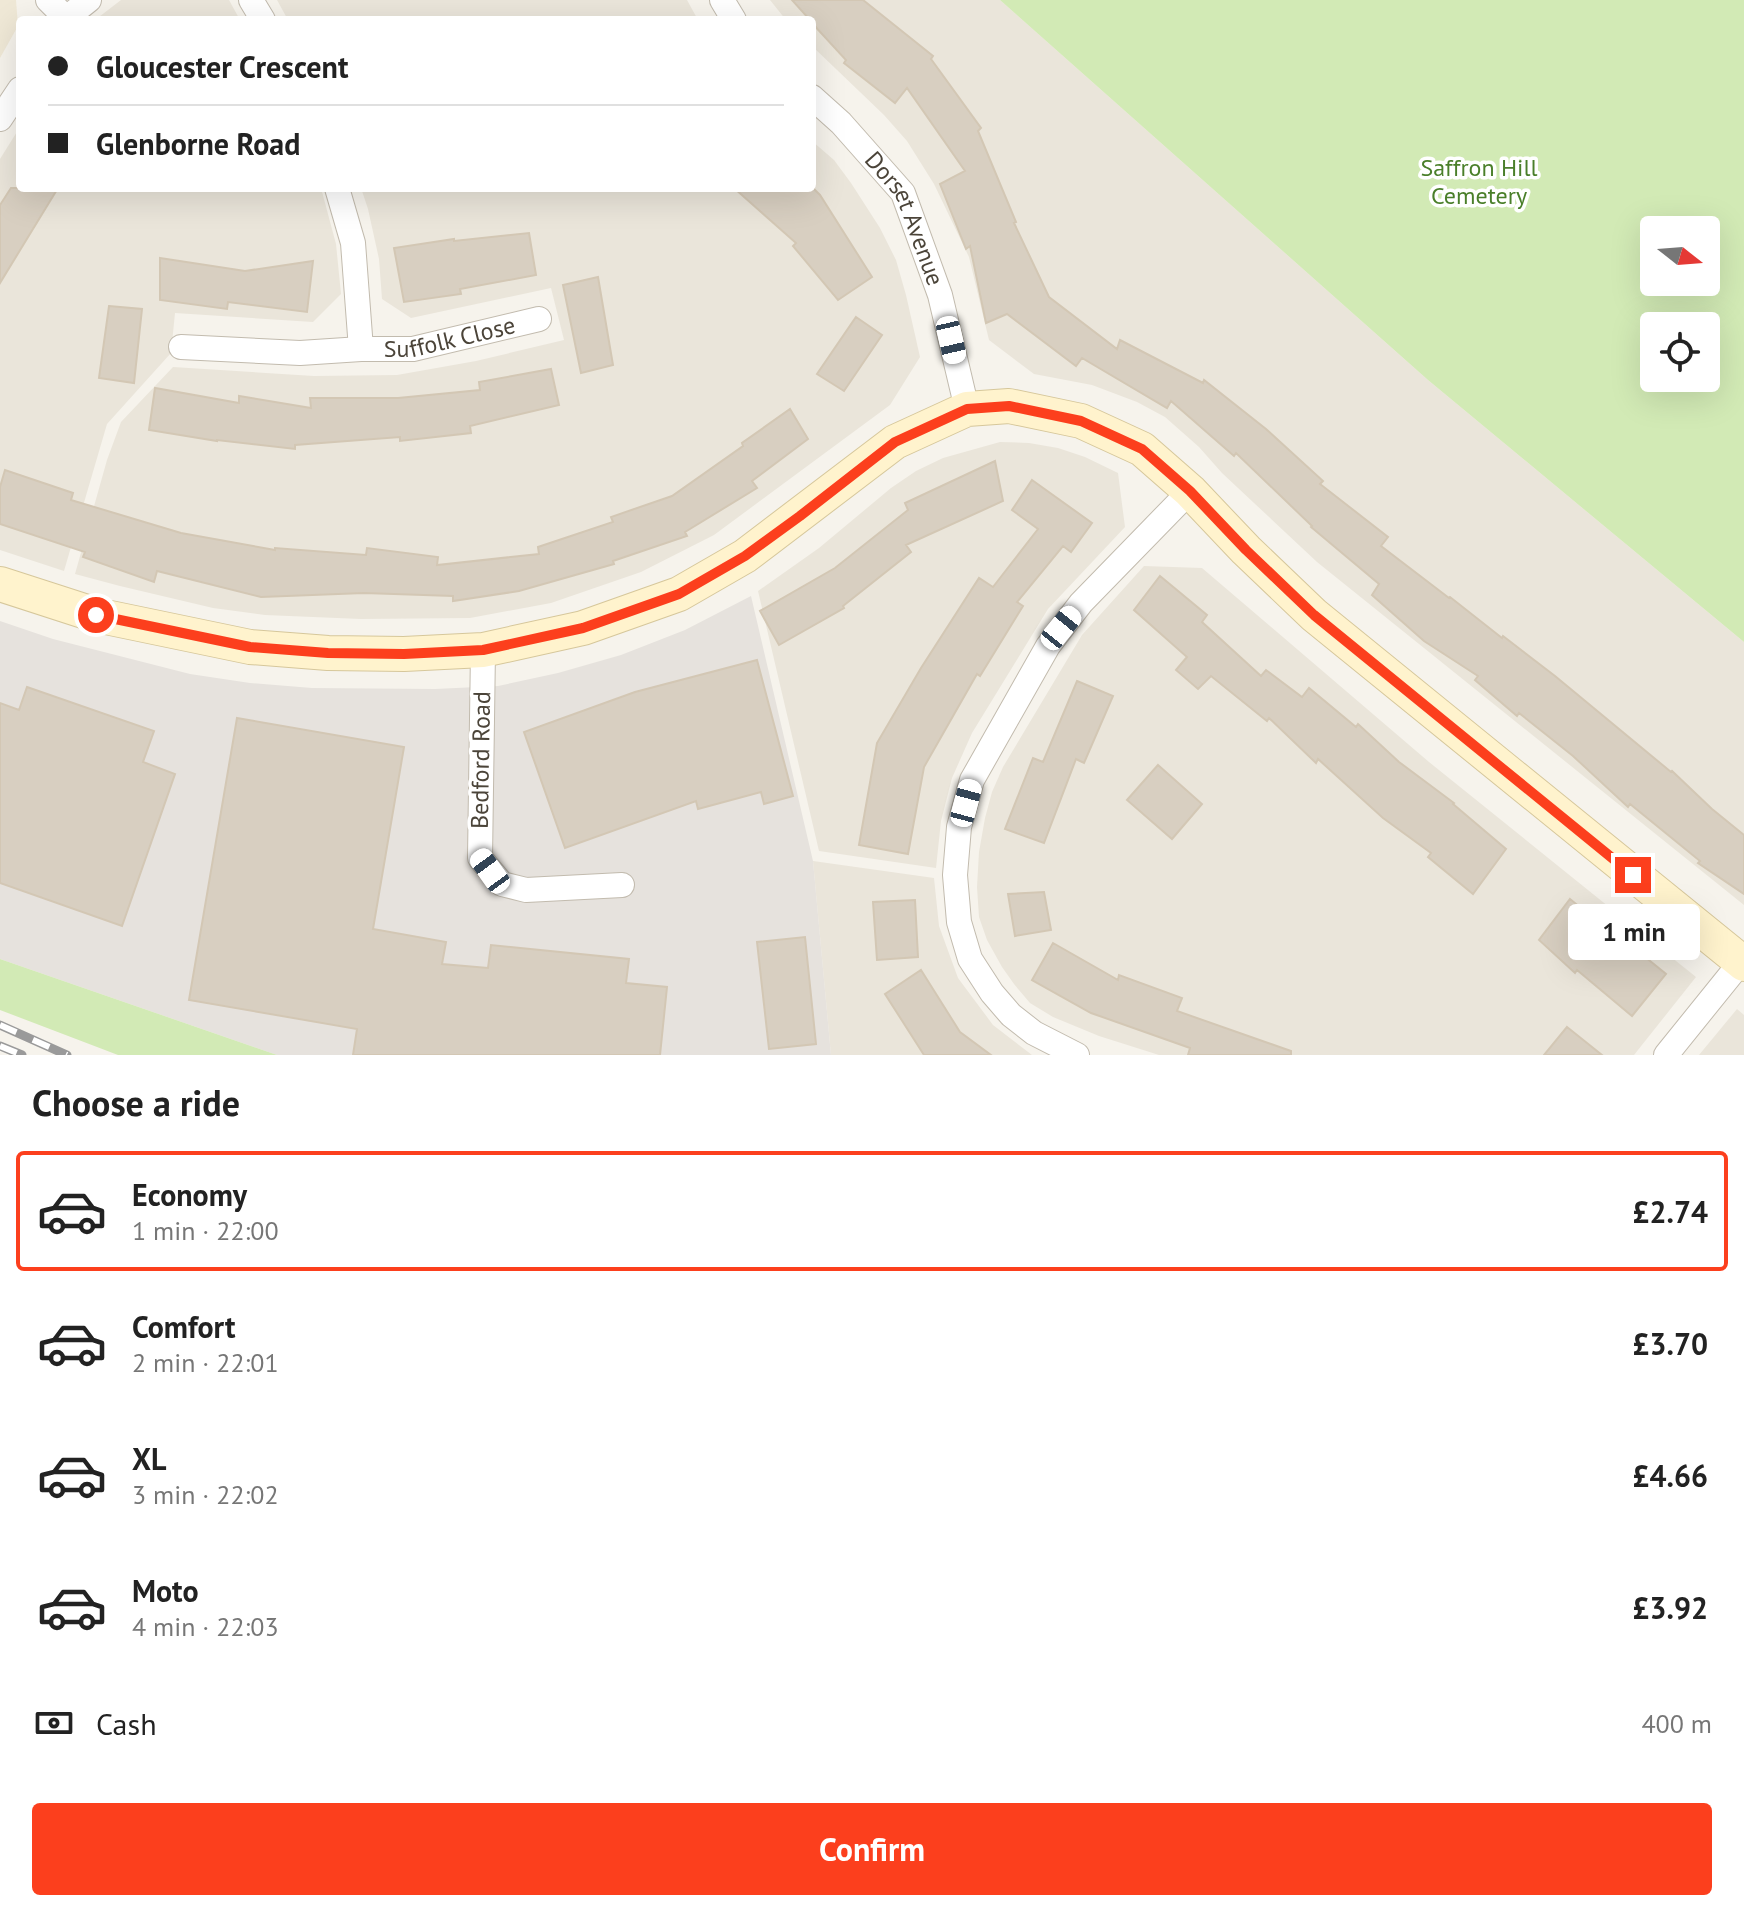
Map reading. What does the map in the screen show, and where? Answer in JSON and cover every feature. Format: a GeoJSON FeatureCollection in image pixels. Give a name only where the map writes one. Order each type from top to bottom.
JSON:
{"type":"FeatureCollection","features":[{"type":"Feature","properties":{"kind":"street"},"geometry":{"type":"LineString","coordinates":[[48,0],[62,16]]}},
{"type":"Feature","properties":{"kind":"street"},"geometry":{"type":"LineString","coordinates":[[69,16],[89,0]]}},
{"type":"Feature","properties":{"kind":"street"},"geometry":{"type":"LineString","coordinates":[[0,119],[16,95]]}},
{"type":"Feature","properties":{"kind":"street","name":"Dorset Avenue"},"geometry":{"type":"LineString","coordinates":[[816,101],[841,123],[903,193],[940,295],[967,409]]}},
{"type":"Feature","properties":{"kind":"street","name":"Suffolk Close"},"geometry":{"type":"LineString","coordinates":[[338,192],[353,243],[361,349]]}},
{"type":"Feature","properties":{"kind":"street","name":"Suffolk Close"},"geometry":{"type":"LineString","coordinates":[[181,347],[300,353],[413,349],[539,319]]}},
{"type":"Feature","properties":{"kind":"street"},"geometry":{"type":"LineString","coordinates":[[0,584],[96,615],[250,647],[389,654],[483,650],[583,628],[679,594],[745,556],[895,442],[967,409],[1009,406],[1081,421],[1142,449],[1190,491],[1314,615],[1742,963],[1666,1055]]}},
{"type":"Feature","properties":{"kind":"street"},"geometry":{"type":"LineString","coordinates":[[1077,1055],[1034,1033],[1011,1015],[970,959],[959,922],[955,875],[959,827],[972,780],[1048,646],[1081,603],[1190,491]]}},
{"type":"Feature","properties":{"kind":"street","name":"Bedford Road"},"geometry":{"type":"LineString","coordinates":[[483,650],[480,858],[502,884],[526,890],[622,885]]}},
{"type":"Feature","properties":{"kind":"shaded area"},"geometry":{"type":"Polygon","coordinates":[[[0,0],[16,0],[16,30],[0,58],[0,0]]]}},
{"type":"Feature","properties":{"kind":"shaded area"},"geometry":{"type":"Polygon","coordinates":[[[121,0],[229,0],[238,16],[100,16],[121,0]]]}},
{"type":"Feature","properties":{"kind":"shaded area"},"geometry":{"type":"Polygon","coordinates":[[[277,0],[687,0],[696,16],[286,16],[277,0]]]}},
{"type":"Feature","properties":{"kind":"shaded area"},"geometry":{"type":"Polygon","coordinates":[[[770,0],[1000,0],[1428,380],[1744,642],[1744,905],[1317,562],[1165,417],[1137,402],[1092,385],[1034,374],[989,340],[969,257],[934,184],[907,141],[816,50],[816,16],[783,16],[770,0]]]}},
{"type":"Feature","properties":{"kind":"shaded area"},"geometry":{"type":"Polygon","coordinates":[[[16,133],[16,192],[322,192],[336,244],[341,294],[313,322],[175,313],[171,353],[107,424],[64,571],[0,550],[0,159],[16,133]]]}},
{"type":"Feature","properties":{"kind":"shaded area"},"geometry":{"type":"Polygon","coordinates":[[[816,144],[834,160],[851,183],[896,260],[920,357],[890,405],[714,535],[641,572],[551,603],[470,618],[361,619],[265,615],[213,608],[75,574],[121,422],[173,367],[314,376],[397,375],[476,361],[564,340],[551,288],[411,318],[382,299],[379,259],[362,192],[816,192],[816,144]]]}},
{"type":"Feature","properties":{"kind":"shaded area"},"geometry":{"type":"Polygon","coordinates":[[[1000,442],[1058,448],[1118,473],[1125,527],[1048,609],[972,733],[952,778],[941,821],[936,868],[819,851],[758,591],[819,548],[916,471],[943,458],[1000,442]]]}},
{"type":"Feature","properties":{"kind":"shaded area"},"geometry":{"type":"Polygon","coordinates":[[[1144,566],[1202,568],[1429,762],[1696,977],[1634,1055],[1159,1055],[1099,1036],[1053,1017],[1030,1003],[1002,967],[979,917],[979,852],[985,818],[1003,767],[1082,635],[1144,566]]]}},
{"type":"Feature","properties":{"kind":"shaded area"},"geometry":{"type":"Polygon","coordinates":[[[751,596],[813,861],[831,1055],[277,1055],[0,959],[0,621],[53,639],[190,674],[312,688],[435,689],[498,686],[621,655],[685,630],[751,596]]]}},
{"type":"Feature","properties":{"kind":"shaded area"},"geometry":{"type":"Polygon","coordinates":[[[813,861],[934,878],[939,926],[958,978],[993,1025],[1032,1055],[831,1055],[813,861]]]}},
{"type":"Feature","properties":{"kind":"shaded area"},"geometry":{"type":"Polygon","coordinates":[[[1737,1009],[1744,1015],[1744,1055],[1699,1055],[1737,1009]]]}},
{"type":"Feature","properties":{"kind":"green space","name":"Saffron Hill Cemetery"},"geometry":{"type":"Polygon","coordinates":[[[1000,0],[1744,0],[1744,642],[1428,380],[1000,0]]]}},
{"type":"Feature","properties":{"kind":"green space"},"geometry":{"type":"Polygon","coordinates":[[[0,959],[277,1055],[118,1055],[0,1010],[0,959]]]}},
{"type":"Feature","properties":{"kind":"building"},"geometry":{"type":"Polygon","coordinates":[[[792,0],[863,0],[933,56],[931,59],[981,128],[978,131],[1014,223],[1049,297],[1117,349],[1120,340],[1203,383],[1204,380],[1266,429],[1323,481],[1320,484],[1388,537],[1381,546],[1555,676],[1672,771],[1744,835],[1744,894],[1698,863],[1700,861],[1630,804],[1628,807],[1573,756],[1519,713],[1517,716],[1475,680],[1478,676],[1424,641],[1372,595],[1379,584],[1311,527],[1236,453],[1234,456],[1171,401],[1167,408],[1082,358],[1076,366],[1007,314],[986,323],[970,246],[966,249],[940,184],[965,171],[907,88],[895,103],[844,63],[846,60],[816,27],[816,16],[806,16],[792,0]]]}},
{"type":"Feature","properties":{"kind":"building"},"geometry":{"type":"Polygon","coordinates":[[[11,188],[16,188],[16,192],[56,192],[0,283],[0,205],[11,188]]]}},
{"type":"Feature","properties":{"kind":"building"},"geometry":{"type":"Polygon","coordinates":[[[816,191],[872,277],[838,300],[793,246],[796,243],[739,192],[816,191]]]}},
{"type":"Feature","properties":{"kind":"building"},"geometry":{"type":"Polygon","coordinates":[[[529,233],[536,275],[460,289],[461,294],[404,302],[394,248],[529,233]]]}},
{"type":"Feature","properties":{"kind":"building"},"geometry":{"type":"Polygon","coordinates":[[[160,258],[245,271],[313,261],[307,312],[228,302],[227,309],[160,300],[160,258]]]}},
{"type":"Feature","properties":{"kind":"building"},"geometry":{"type":"Polygon","coordinates":[[[598,277],[613,365],[581,373],[563,285],[598,277]]]}},
{"type":"Feature","properties":{"kind":"building"},"geometry":{"type":"Polygon","coordinates":[[[109,306],[142,309],[134,383],[99,378],[109,306]]]}},
{"type":"Feature","properties":{"kind":"building"},"geometry":{"type":"Polygon","coordinates":[[[856,317],[882,335],[844,391],[817,374],[856,317]]]}},
{"type":"Feature","properties":{"kind":"building"},"geometry":{"type":"Polygon","coordinates":[[[551,369],[559,405],[470,426],[471,433],[400,441],[400,437],[295,445],[295,449],[149,430],[155,388],[239,403],[239,396],[311,408],[310,398],[398,398],[480,390],[479,382],[551,369]]]}},
{"type":"Feature","properties":{"kind":"building"},"geometry":{"type":"Polygon","coordinates":[[[790,409],[808,439],[752,481],[757,488],[685,532],[687,536],[613,561],[614,564],[519,591],[453,601],[453,596],[364,593],[261,597],[157,571],[154,582],[83,557],[85,552],[0,524],[0,487],[5,470],[73,493],[71,500],[181,533],[275,550],[366,555],[367,548],[438,557],[437,565],[539,554],[538,547],[613,522],[611,517],[672,496],[790,409]]]}},
{"type":"Feature","properties":{"kind":"building"},"geometry":{"type":"Polygon","coordinates":[[[995,461],[1003,501],[906,545],[911,552],[844,608],[779,645],[760,611],[835,568],[908,510],[905,503],[995,461]]]}},
{"type":"Feature","properties":{"kind":"building"},"geometry":{"type":"Polygon","coordinates":[[[1032,480],[1092,523],[1071,552],[1063,546],[1017,602],[1023,606],[980,676],[977,674],[924,767],[908,854],[859,845],[877,743],[979,578],[993,587],[1038,529],[1012,510],[1032,480]]]}},
{"type":"Feature","properties":{"kind":"building"},"geometry":{"type":"Polygon","coordinates":[[[1160,576],[1207,615],[1202,622],[1261,676],[1266,670],[1302,697],[1309,688],[1356,727],[1358,724],[1399,762],[1454,803],[1506,849],[1473,894],[1428,857],[1431,853],[1383,818],[1318,759],[1316,763],[1269,718],[1267,721],[1211,676],[1198,689],[1176,670],[1187,657],[1134,610],[1160,576]]]}},
{"type":"Feature","properties":{"kind":"building"},"geometry":{"type":"Polygon","coordinates":[[[757,660],[793,796],[764,804],[761,792],[698,809],[696,801],[565,848],[524,732],[635,692],[757,660]]]}},
{"type":"Feature","properties":{"kind":"building"},"geometry":{"type":"Polygon","coordinates":[[[1077,681],[1113,696],[1084,763],[1076,759],[1044,843],[1005,829],[1033,758],[1043,762],[1077,681]]]}},
{"type":"Feature","properties":{"kind":"building"},"geometry":{"type":"Polygon","coordinates":[[[27,687],[154,731],[143,762],[175,774],[122,926],[0,883],[0,703],[19,710],[27,687]]]}},
{"type":"Feature","properties":{"kind":"building"},"geometry":{"type":"Polygon","coordinates":[[[237,718],[404,747],[373,929],[446,942],[442,964],[488,968],[491,945],[629,959],[626,983],[667,987],[660,1055],[353,1055],[357,1029],[189,1000],[237,718]]]}},
{"type":"Feature","properties":{"kind":"building"},"geometry":{"type":"Polygon","coordinates":[[[1158,765],[1202,804],[1172,839],[1127,800],[1158,765]]]}},
{"type":"Feature","properties":{"kind":"building"},"geometry":{"type":"Polygon","coordinates":[[[1044,892],[1051,930],[1015,936],[1008,894],[1044,892]]]}},
{"type":"Feature","properties":{"kind":"building"},"geometry":{"type":"Polygon","coordinates":[[[1570,899],[1666,974],[1632,1016],[1577,970],[1575,973],[1539,940],[1570,899]]]}},
{"type":"Feature","properties":{"kind":"building"},"geometry":{"type":"Polygon","coordinates":[[[915,900],[918,957],[877,960],[873,902],[915,900]]]}},
{"type":"Feature","properties":{"kind":"building"},"geometry":{"type":"Polygon","coordinates":[[[805,937],[816,1044],[769,1049],[757,942],[805,937]]]}},
{"type":"Feature","properties":{"kind":"building"},"geometry":{"type":"Polygon","coordinates":[[[1053,943],[1118,980],[1119,975],[1182,998],[1177,1011],[1291,1051],[1291,1055],[1188,1055],[1190,1048],[1091,1013],[1032,980],[1053,943]]]}},
{"type":"Feature","properties":{"kind":"building"},"geometry":{"type":"Polygon","coordinates":[[[921,970],[960,1032],[991,1055],[924,1055],[885,994],[921,970]]]}},
{"type":"Feature","properties":{"kind":"building"},"geometry":{"type":"Polygon","coordinates":[[[1567,1027],[1602,1055],[1544,1055],[1567,1027]]]}},
{"type":"Feature","properties":{"kind":"railway"},"geometry":{"type":"LineString","coordinates":[[0,1025],[67,1055]]}},
{"type":"Feature","properties":{"kind":"railway"},"geometry":{"type":"LineString","coordinates":[[0,1046],[22,1055]]}},
{"type":"Feature","properties":{"kind":"route"},"geometry":{"type":"LineString","coordinates":[[96,615],[250,647],[328,653],[404,654],[483,650],[583,628],[679,594],[745,556],[895,442],[967,409],[1009,406],[1081,421],[1142,449],[1190,491],[1314,615],[1633,875]]}}]}
